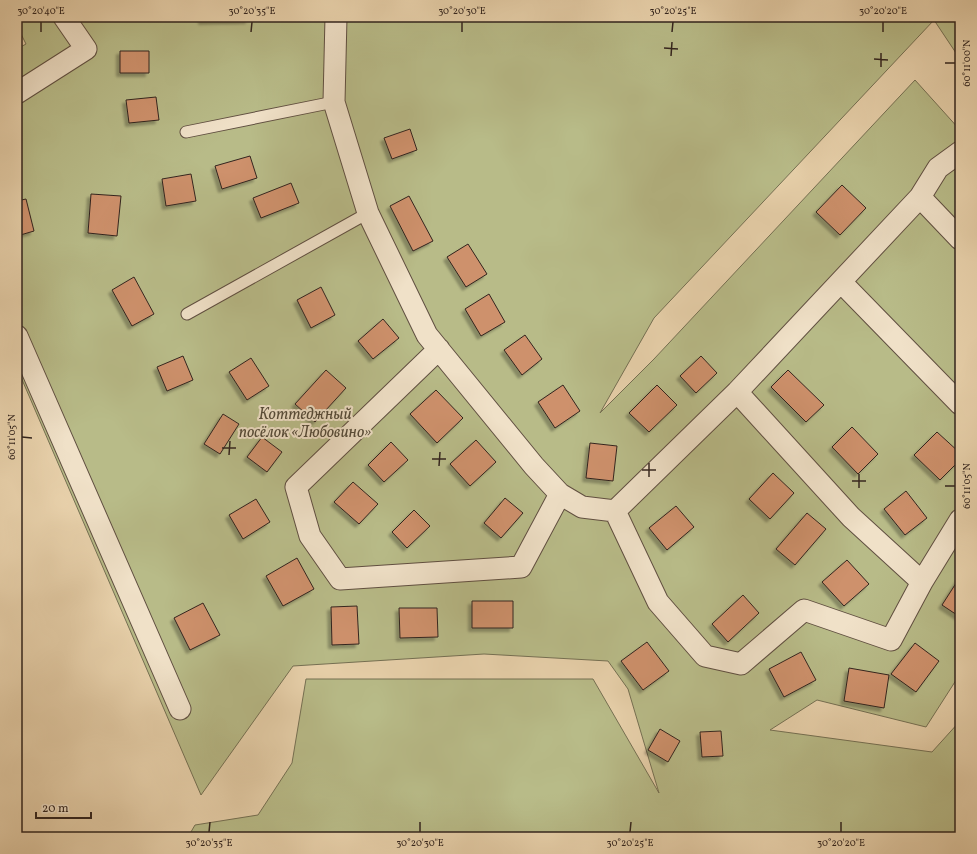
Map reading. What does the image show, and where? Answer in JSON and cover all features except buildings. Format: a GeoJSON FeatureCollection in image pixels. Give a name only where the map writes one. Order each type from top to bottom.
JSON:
{"type":"FeatureCollection","features":[{"type":"Feature","properties":{"kind":"street"},"geometry":{"type":"LineString","coordinates":[[17,94],[86,49],[64,17]]}},
{"type":"Feature","properties":{"kind":"street"},"geometry":{"type":"LineString","coordinates":[[336,17],[334,102],[368,213],[428,335],[534,466],[560,494],[582,507],[615,511]]}},
{"type":"Feature","properties":{"kind":"street"},"geometry":{"type":"LineString","coordinates":[[615,511],[737,392],[920,197],[938,168],[960,152]]}},
{"type":"Feature","properties":{"kind":"street"},"geometry":{"type":"LineString","coordinates":[[920,197],[960,239]]}},
{"type":"Feature","properties":{"kind":"street"},"geometry":{"type":"LineString","coordinates":[[841,282],[960,404]]}},
{"type":"Feature","properties":{"kind":"street"},"geometry":{"type":"LineString","coordinates":[[17,336],[180,709]]}},
{"type":"Feature","properties":{"kind":"street"},"geometry":{"type":"LineString","coordinates":[[439,349],[296,487],[310,536],[340,579],[521,567],[560,494]]}},
{"type":"Feature","properties":{"kind":"street"},"geometry":{"type":"LineString","coordinates":[[737,392],[851,518],[922,582]]}},
{"type":"Feature","properties":{"kind":"street"},"geometry":{"type":"LineString","coordinates":[[615,511],[658,602],[705,656],[741,664],[804,610],[890,640],[922,582],[960,520]]}},
{"type":"Feature","properties":{"kind":"lane"},"geometry":{"type":"LineString","coordinates":[[186,132],[334,102]]}},
{"type":"Feature","properties":{"kind":"lane"},"geometry":{"type":"LineString","coordinates":[[187,314],[368,213]]}},
{"type":"Feature","properties":{"kind":"green space","name":"Коттеджный посёлок «Любовино»"},"geometry":{"type":"Polygon","coordinates":[[[17,17],[960,17],[960,59],[934,20],[654,318],[600,413],[654,359],[915,80],[960,130],[960,674],[926,727],[817,700],[770,730],[932,752],[960,721],[960,837],[188,837],[195,825],[258,815],[292,763],[306,679],[593,679],[659,793],[628,689],[608,661],[484,654],[293,666],[201,795],[17,368],[17,49],[26,44],[17,26],[17,17]]]}}]}
